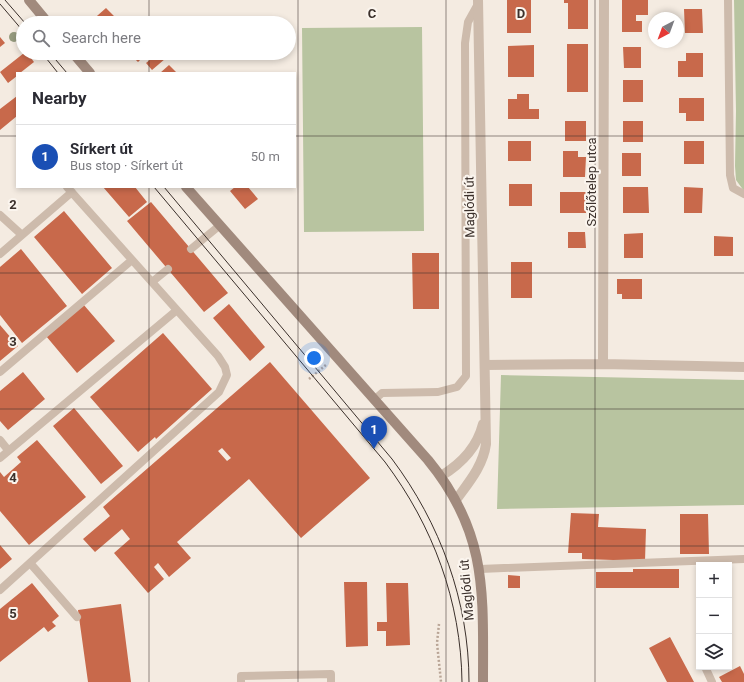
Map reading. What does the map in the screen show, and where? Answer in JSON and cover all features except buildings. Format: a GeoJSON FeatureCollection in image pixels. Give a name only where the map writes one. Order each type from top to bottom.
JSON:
{"type":"FeatureCollection","features":[{"type":"Feature","properties":{"kind":"street"},"geometry":{"type":"LineString","coordinates":[[29,0],[42,16]]}},
{"type":"Feature","properties":{"kind":"street","name":"Szőlőtelep utca"},"geometry":{"type":"LineString","coordinates":[[603,364],[604,0]]}},
{"type":"Feature","properties":{"kind":"street","name":"Maglódi út"},"geometry":{"type":"LineString","coordinates":[[456,500],[480,466],[486,444],[478,2]]}},
{"type":"Feature","properties":{"kind":"street"},"geometry":{"type":"LineString","coordinates":[[80,60],[89,72]]}},
{"type":"Feature","properties":{"kind":"street"},"geometry":{"type":"LineString","coordinates":[[187,188],[441,476]]}},
{"type":"Feature","properties":{"kind":"street"},"geometry":{"type":"LineString","coordinates":[[484,365],[603,364],[744,367]]}},
{"type":"Feature","properties":{"kind":"street","name":"Maglódi út"},"geometry":{"type":"LineString","coordinates":[[483,682],[483,612],[480,569],[470,530],[456,500],[441,476],[459,464],[475,445],[480,434],[485,414]]}},
{"type":"Feature","properties":{"kind":"lane"},"geometry":{"type":"LineString","coordinates":[[728,0],[730,176],[733,188],[744,194]]}},
{"type":"Feature","properties":{"kind":"lane"},"geometry":{"type":"LineString","coordinates":[[374,400],[382,393],[438,392],[457,387],[466,376],[465,42],[468,22],[478,2]]}},
{"type":"Feature","properties":{"kind":"lane"},"geometry":{"type":"LineString","coordinates":[[0,254],[22,235],[69,189],[218,356],[225,367],[227,375],[218,392],[0,590]]}},
{"type":"Feature","properties":{"kind":"lane"},"geometry":{"type":"LineString","coordinates":[[0,215],[22,235]]}},
{"type":"Feature","properties":{"kind":"lane"},"geometry":{"type":"LineString","coordinates":[[191,249],[219,226]]}},
{"type":"Feature","properties":{"kind":"lane"},"geometry":{"type":"LineString","coordinates":[[0,372],[132,260]]}},
{"type":"Feature","properties":{"kind":"lane"},"geometry":{"type":"LineString","coordinates":[[152,282],[168,269]]}},
{"type":"Feature","properties":{"kind":"lane"},"geometry":{"type":"LineString","coordinates":[[0,458],[177,310]]}},
{"type":"Feature","properties":{"kind":"lane"},"geometry":{"type":"LineString","coordinates":[[0,440],[8,450]]}},
{"type":"Feature","properties":{"kind":"lane"},"geometry":{"type":"LineString","coordinates":[[480,569],[744,559]]}},
{"type":"Feature","properties":{"kind":"lane"},"geometry":{"type":"LineString","coordinates":[[30,563],[77,617]]}},
{"type":"Feature","properties":{"kind":"lane"},"geometry":{"type":"LineString","coordinates":[[706,670],[712,682]]}},
{"type":"Feature","properties":{"kind":"lane"},"geometry":{"type":"LineString","coordinates":[[241,682],[241,676],[302,679],[331,674],[331,682]]}},
{"type":"Feature","properties":{"kind":"path"},"geometry":{"type":"LineString","coordinates":[[309,379],[335,357]]}},
{"type":"Feature","properties":{"kind":"path"},"geometry":{"type":"LineString","coordinates":[[439,624],[437,643],[441,682]]}},
{"type":"Feature","properties":{"kind":"green space"},"geometry":{"type":"Polygon","coordinates":[[[734,0],[744,0],[744,191],[736,180],[735,166],[736,111],[734,0]]]}},
{"type":"Feature","properties":{"kind":"green space"},"geometry":{"type":"Polygon","coordinates":[[[422,27],[424,231],[304,232],[302,28],[422,27]]]}},
{"type":"Feature","properties":{"kind":"green space"},"geometry":{"type":"Polygon","coordinates":[[[501,375],[744,380],[744,505],[497,509],[501,375]]]}},
{"type":"Feature","properties":{"kind":"tram line"},"geometry":{"type":"LineString","coordinates":[[5,0],[19,16]]}},
{"type":"Feature","properties":{"kind":"tram line"},"geometry":{"type":"LineString","coordinates":[[0,4],[16,23]]}},
{"type":"Feature","properties":{"kind":"tram line"},"geometry":{"type":"LineString","coordinates":[[48,60],[57,72]]}},
{"type":"Feature","properties":{"kind":"tram line"},"geometry":{"type":"LineString","coordinates":[[56,60],[66,72]]}},
{"type":"Feature","properties":{"kind":"tram line"},"geometry":{"type":"LineString","coordinates":[[155,188],[385,462],[402,487],[430,538],[450,594],[456,622],[462,682]]}},
{"type":"Feature","properties":{"kind":"tram line"},"geometry":{"type":"LineString","coordinates":[[165,188],[392,459],[409,484],[424,509],[437,536],[457,593],[464,622],[468,652],[469,682]]}},
{"type":"Feature","properties":{"kind":"place","name":"Sírkert út"},"geometry":{"type":"Point","coordinates":[374,449]}}]}
